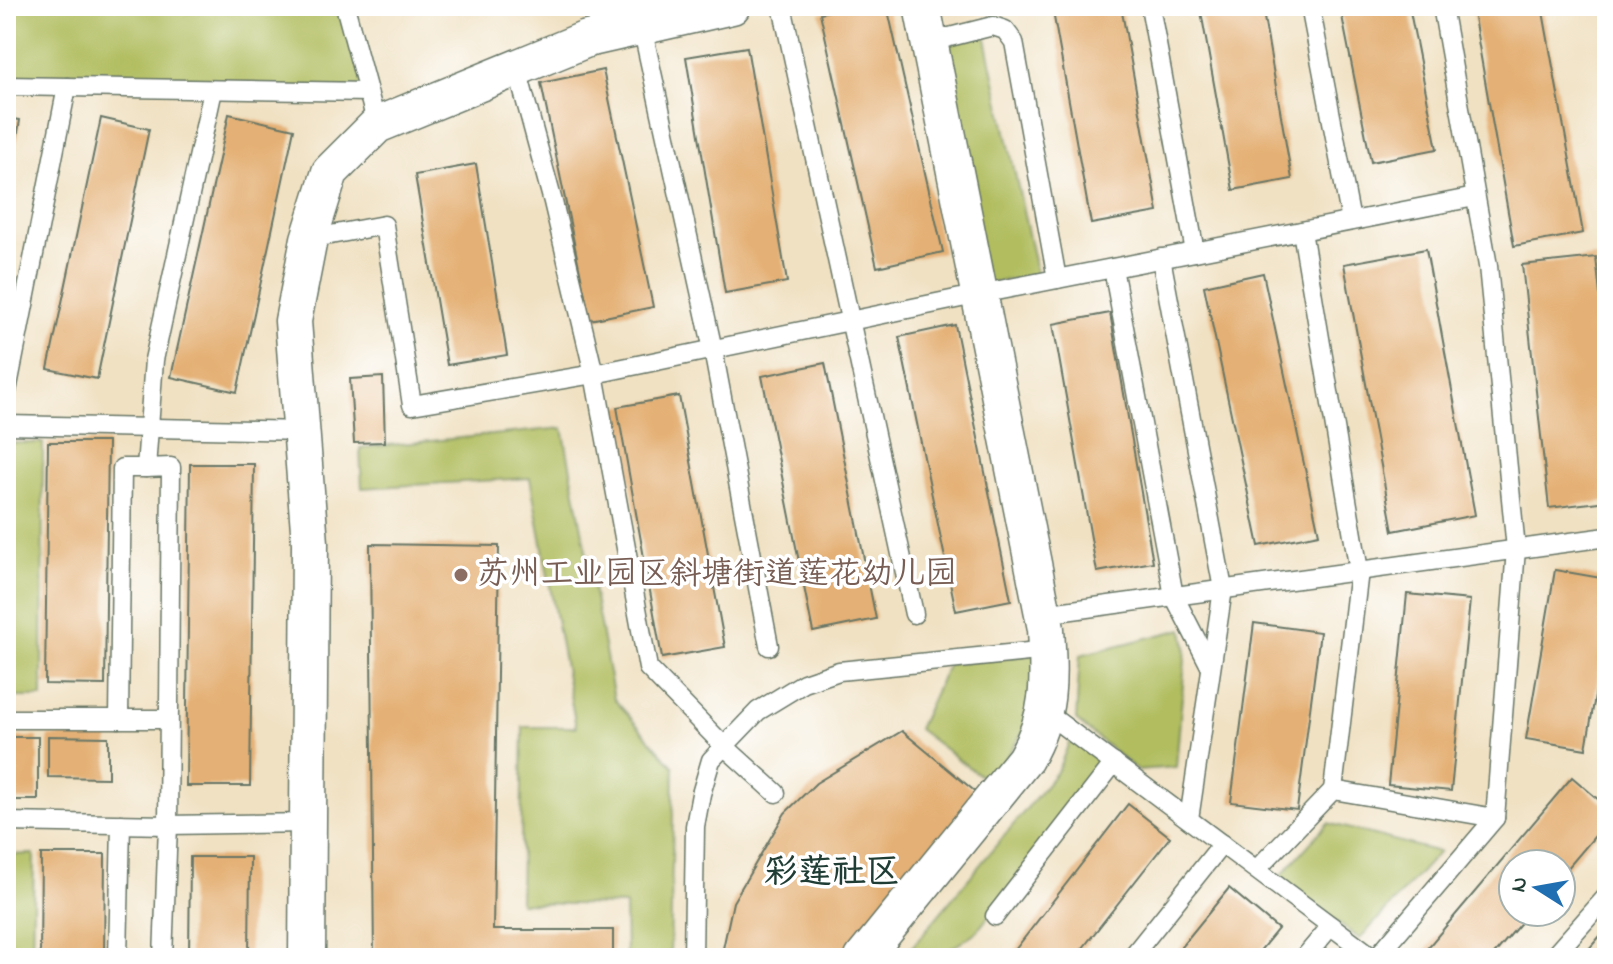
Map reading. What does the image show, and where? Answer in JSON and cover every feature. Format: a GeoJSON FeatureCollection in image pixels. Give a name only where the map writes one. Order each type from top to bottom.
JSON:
{"type":"FeatureCollection","features":[{"type":"Feature","properties":{"kind":"street"},"geometry":{"type":"LineString","coordinates":[[307,958],[310,543],[293,321],[309,239],[330,172],[372,108],[517,69],[619,22],[732,6]]}},
{"type":"Feature","properties":{"kind":"street"},"geometry":{"type":"LineString","coordinates":[[863,958],[1025,759],[1039,735],[1045,712],[1048,650],[1043,614],[922,6]]}},
{"type":"Feature","properties":{"kind":"lane"},"geometry":{"type":"LineString","coordinates":[[6,86],[213,90],[372,108],[345,6]]}},
{"type":"Feature","properties":{"kind":"lane"},"geometry":{"type":"LineString","coordinates":[[782,6],[914,614]]}},
{"type":"Feature","properties":{"kind":"lane"},"geometry":{"type":"LineString","coordinates":[[1150,6],[1195,252]]}},
{"type":"Feature","properties":{"kind":"lane"},"geometry":{"type":"LineString","coordinates":[[1310,6],[1351,221]]}},
{"type":"Feature","properties":{"kind":"lane"},"geometry":{"type":"LineString","coordinates":[[1045,712],[1375,958],[1495,818],[1516,549],[1488,266],[1442,6]]}},
{"type":"Feature","properties":{"kind":"lane"},"geometry":{"type":"LineString","coordinates":[[619,22],[713,350],[769,646]]}},
{"type":"Feature","properties":{"kind":"lane"},"geometry":{"type":"LineString","coordinates":[[930,42],[993,26],[1005,30],[1014,42],[1057,279]]}},
{"type":"Feature","properties":{"kind":"lane"},"geometry":{"type":"LineString","coordinates":[[517,69],[594,374],[648,668],[724,746],[776,793]]}},
{"type":"Feature","properties":{"kind":"lane"},"geometry":{"type":"LineString","coordinates":[[6,396],[67,87]]}},
{"type":"Feature","properties":{"kind":"lane"},"geometry":{"type":"LineString","coordinates":[[146,468],[154,360],[213,90]]}},
{"type":"Feature","properties":{"kind":"lane"},"geometry":{"type":"LineString","coordinates":[[309,239],[384,225],[412,405],[594,374],[980,294],[1475,197]]}},
{"type":"Feature","properties":{"kind":"lane"},"geometry":{"type":"LineString","coordinates":[[1257,869],[1333,790],[1359,571],[1302,231]]}},
{"type":"Feature","properties":{"kind":"lane"},"geometry":{"type":"LineString","coordinates":[[1161,258],[1223,589],[1189,819]]}},
{"type":"Feature","properties":{"kind":"lane"},"geometry":{"type":"LineString","coordinates":[[1113,268],[1174,596],[1210,666]]}},
{"type":"Feature","properties":{"kind":"lane"},"geometry":{"type":"LineString","coordinates":[[6,425],[303,431]]}},
{"type":"Feature","properties":{"kind":"lane"},"geometry":{"type":"LineString","coordinates":[[119,719],[122,468],[171,467],[168,825],[163,958]]}},
{"type":"Feature","properties":{"kind":"lane"},"geometry":{"type":"LineString","coordinates":[[1043,614],[1607,537]]}},
{"type":"Feature","properties":{"kind":"lane"},"geometry":{"type":"LineString","coordinates":[[693,958],[695,826],[701,794],[711,760],[758,711],[804,683],[839,671],[1048,650]]}},
{"type":"Feature","properties":{"kind":"lane"},"geometry":{"type":"LineString","coordinates":[[6,719],[167,719]]}},
{"type":"Feature","properties":{"kind":"lane"},"geometry":{"type":"LineString","coordinates":[[995,916],[1114,763]]}},
{"type":"Feature","properties":{"kind":"lane"},"geometry":{"type":"LineString","coordinates":[[1333,790],[1495,818]]}},
{"type":"Feature","properties":{"kind":"lane"},"geometry":{"type":"LineString","coordinates":[[6,822],[168,825],[308,823]]}},
{"type":"Feature","properties":{"kind":"lane"},"geometry":{"type":"LineString","coordinates":[[118,958],[121,824]]}},
{"type":"Feature","properties":{"kind":"lane"},"geometry":{"type":"LineString","coordinates":[[1131,958],[1222,844]]}},
{"type":"Feature","properties":{"kind":"lane"},"geometry":{"type":"LineString","coordinates":[[1552,958],[1607,896]]}},
{"type":"Feature","properties":{"kind":"lane"},"geometry":{"type":"LineString","coordinates":[[1304,958],[1331,926]]}},
{"type":"Feature","properties":{"kind":"green space"},"geometry":{"type":"Polygon","coordinates":[[[6,6],[342,6],[365,90],[6,84],[6,6]]]}},
{"type":"Feature","properties":{"kind":"green space"},"geometry":{"type":"Polygon","coordinates":[[[985,34],[1037,275],[986,284],[939,46],[985,34]]]}},
{"type":"Feature","properties":{"kind":"green space"},"geometry":{"type":"Polygon","coordinates":[[[563,428],[614,699],[674,767],[670,958],[626,958],[625,905],[520,903],[523,727],[576,727],[530,478],[362,488],[360,448],[563,428]]]}},
{"type":"Feature","properties":{"kind":"green space"},"geometry":{"type":"Polygon","coordinates":[[[6,443],[43,443],[42,697],[6,697],[6,443]]]}},
{"type":"Feature","properties":{"kind":"green space"},"geometry":{"type":"Polygon","coordinates":[[[1183,629],[1186,648],[1176,767],[1137,770],[1076,720],[1080,655],[1183,629]]]}},
{"type":"Feature","properties":{"kind":"green space"},"geometry":{"type":"Polygon","coordinates":[[[1040,654],[1038,709],[990,783],[918,729],[948,664],[1040,654]]]}},
{"type":"Feature","properties":{"kind":"green space"},"geometry":{"type":"Polygon","coordinates":[[[1071,738],[1107,766],[977,931],[947,950],[913,958],[907,953],[1057,772],[1071,738]]]}},
{"type":"Feature","properties":{"kind":"green space"},"geometry":{"type":"Polygon","coordinates":[[[1328,823],[1439,852],[1360,939],[1278,879],[1328,823]]]}},
{"type":"Feature","properties":{"kind":"green space"},"geometry":{"type":"Polygon","coordinates":[[[34,854],[32,958],[6,958],[6,855],[34,854]]]}},
{"type":"Feature","properties":{"kind":"building"},"geometry":{"type":"Polygon","coordinates":[[[852,6],[887,6],[943,252],[877,267],[820,13],[852,6]]]}},
{"type":"Feature","properties":{"kind":"building"},"geometry":{"type":"Polygon","coordinates":[[[1052,6],[1121,6],[1158,212],[1091,224],[1052,6]]]}},
{"type":"Feature","properties":{"kind":"building"},"geometry":{"type":"Polygon","coordinates":[[[1200,6],[1262,6],[1292,179],[1233,190],[1200,6]]]}},
{"type":"Feature","properties":{"kind":"building"},"geometry":{"type":"Polygon","coordinates":[[[1340,6],[1409,6],[1437,149],[1371,162],[1340,6]]]}},
{"type":"Feature","properties":{"kind":"building"},"geometry":{"type":"Polygon","coordinates":[[[1472,6],[1542,6],[1583,233],[1514,246],[1472,6]]]}},
{"type":"Feature","properties":{"kind":"building"},"geometry":{"type":"Polygon","coordinates":[[[747,47],[787,282],[725,293],[686,57],[747,47]]]}},
{"type":"Feature","properties":{"kind":"building"},"geometry":{"type":"Polygon","coordinates":[[[603,70],[653,307],[590,320],[541,83],[603,70]]]}},
{"type":"Feature","properties":{"kind":"building"},"geometry":{"type":"Polygon","coordinates":[[[229,114],[294,129],[237,392],[171,377],[229,114]]]}},
{"type":"Feature","properties":{"kind":"building"},"geometry":{"type":"Polygon","coordinates":[[[6,118],[20,120],[8,191],[6,191],[6,118]]]}},
{"type":"Feature","properties":{"kind":"building"},"geometry":{"type":"Polygon","coordinates":[[[101,118],[149,129],[97,379],[48,369],[101,118]]]}},
{"type":"Feature","properties":{"kind":"building"},"geometry":{"type":"Polygon","coordinates":[[[476,164],[507,355],[447,365],[415,175],[476,164]]]}},
{"type":"Feature","properties":{"kind":"building"},"geometry":{"type":"Polygon","coordinates":[[[1426,249],[1475,515],[1393,531],[1344,264],[1426,249]]]}},
{"type":"Feature","properties":{"kind":"building"},"geometry":{"type":"Polygon","coordinates":[[[1596,257],[1607,359],[1607,501],[1549,508],[1522,265],[1596,257]]]}},
{"type":"Feature","properties":{"kind":"building"},"geometry":{"type":"Polygon","coordinates":[[[1263,273],[1319,534],[1259,546],[1204,286],[1263,273]]]}},
{"type":"Feature","properties":{"kind":"building"},"geometry":{"type":"Polygon","coordinates":[[[1110,313],[1153,562],[1097,572],[1053,324],[1110,313]]]}},
{"type":"Feature","properties":{"kind":"building"},"geometry":{"type":"Polygon","coordinates":[[[955,325],[1011,600],[956,611],[899,337],[955,325]]]}},
{"type":"Feature","properties":{"kind":"building"},"geometry":{"type":"Polygon","coordinates":[[[825,363],[876,619],[813,632],[762,376],[825,363]]]}},
{"type":"Feature","properties":{"kind":"building"},"geometry":{"type":"Polygon","coordinates":[[[383,377],[385,442],[354,443],[350,379],[383,377]]]}},
{"type":"Feature","properties":{"kind":"building"},"geometry":{"type":"Polygon","coordinates":[[[679,396],[725,647],[662,658],[617,407],[679,396]]]}},
{"type":"Feature","properties":{"kind":"building"},"geometry":{"type":"Polygon","coordinates":[[[48,442],[108,442],[105,685],[45,684],[48,442]]]}},
{"type":"Feature","properties":{"kind":"building"},"geometry":{"type":"Polygon","coordinates":[[[190,464],[254,464],[250,786],[186,786],[190,464]]]}},
{"type":"Feature","properties":{"kind":"building"},"geometry":{"type":"Polygon","coordinates":[[[370,544],[499,546],[493,930],[613,930],[613,958],[374,958],[370,544]]]}},
{"type":"Feature","properties":{"kind":"building"},"geometry":{"type":"Polygon","coordinates":[[[1555,570],[1607,579],[1607,626],[1586,749],[1526,739],[1555,570]]]}},
{"type":"Feature","properties":{"kind":"building"},"geometry":{"type":"Polygon","coordinates":[[[1407,594],[1470,600],[1451,791],[1388,785],[1407,594]]]}},
{"type":"Feature","properties":{"kind":"building"},"geometry":{"type":"Polygon","coordinates":[[[1254,623],[1320,632],[1297,810],[1231,802],[1254,623]]]}},
{"type":"Feature","properties":{"kind":"building"},"geometry":{"type":"Polygon","coordinates":[[[902,731],[983,798],[844,958],[721,958],[733,902],[785,813],[816,783],[902,731]]]}},
{"type":"Feature","properties":{"kind":"building"},"geometry":{"type":"Polygon","coordinates":[[[48,736],[108,737],[108,778],[48,777],[48,736]]]}},
{"type":"Feature","properties":{"kind":"building"},"geometry":{"type":"Polygon","coordinates":[[[6,737],[38,737],[38,800],[6,800],[6,737]]]}},
{"type":"Feature","properties":{"kind":"building"},"geometry":{"type":"Polygon","coordinates":[[[1572,777],[1607,807],[1607,822],[1577,857],[1577,848],[1512,848],[1572,777]]]}},
{"type":"Feature","properties":{"kind":"building"},"geometry":{"type":"Polygon","coordinates":[[[1128,804],[1170,837],[1075,958],[1025,958],[1015,950],[1128,804]]]}},
{"type":"Feature","properties":{"kind":"building"},"geometry":{"type":"Polygon","coordinates":[[[41,854],[105,854],[104,958],[40,958],[41,854]]]}},
{"type":"Feature","properties":{"kind":"building"},"geometry":{"type":"Polygon","coordinates":[[[190,857],[250,857],[249,958],[189,958],[190,857]]]}},
{"type":"Feature","properties":{"kind":"building"},"geometry":{"type":"Polygon","coordinates":[[[1497,866],[1497,928],[1516,928],[1491,958],[1419,958],[1497,866]]]}},
{"type":"Feature","properties":{"kind":"building"},"geometry":{"type":"Polygon","coordinates":[[[1229,888],[1278,929],[1254,958],[1172,958],[1229,888]]]}},
{"type":"Feature","properties":{"kind":"building"},"geometry":{"type":"Polygon","coordinates":[[[1607,928],[1607,958],[1581,958],[1607,928]]]}},
{"type":"Feature","properties":{"kind":"place","name":"苏州工业园区斜塘街道莲花幼儿园"},"geometry":{"type":"Point","coordinates":[461,575]}},
{"type":"Feature","properties":{"kind":"district","name":"彩莲社区"},"geometry":{"type":"Point","coordinates":[832,874]}}]}
